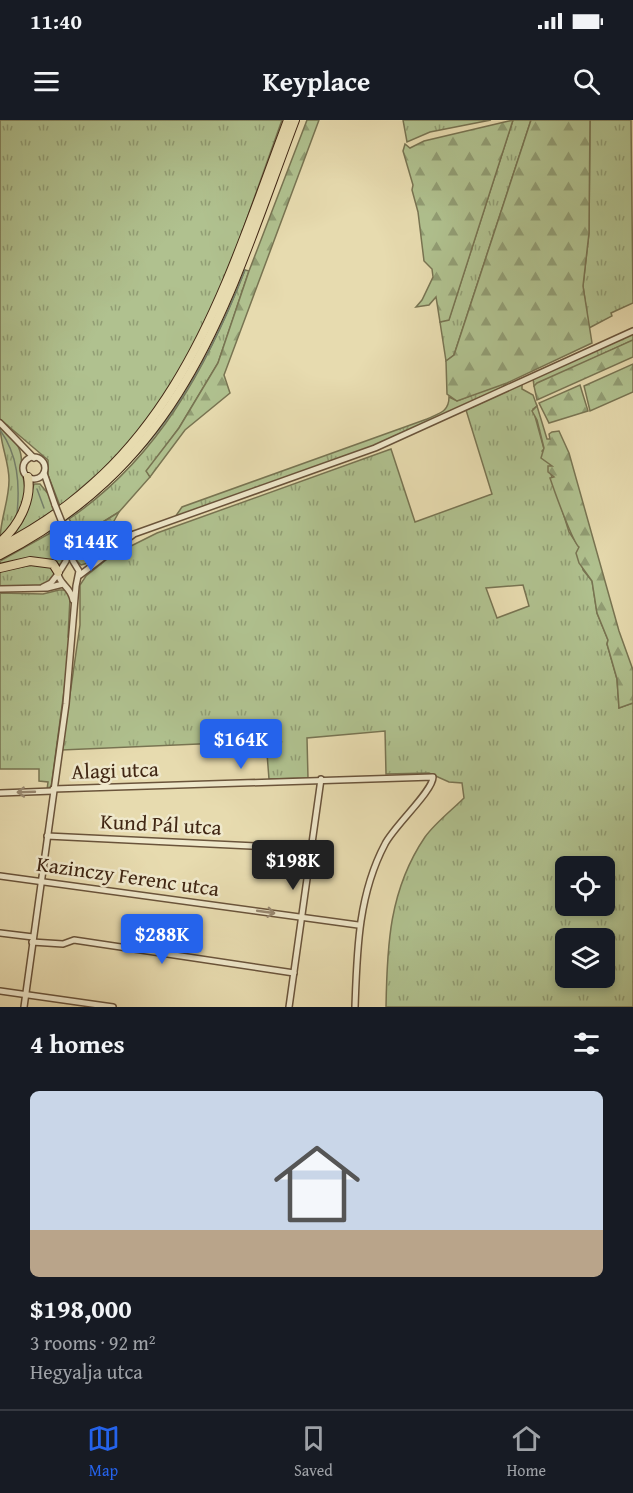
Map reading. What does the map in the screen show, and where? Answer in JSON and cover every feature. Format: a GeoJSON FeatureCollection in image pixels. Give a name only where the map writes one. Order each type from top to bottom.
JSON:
{"type":"FeatureCollection","features":[{"type":"Feature","properties":{"kind":"highway"},"geometry":{"type":"LineString","coordinates":[[0,544],[53,515],[104,473],[139,437],[171,394],[214,314],[288,120]]}},
{"type":"Feature","properties":{"kind":"highway"},"geometry":{"type":"LineString","coordinates":[[0,555],[57,521],[109,479],[145,441],[177,398],[199,361],[220,316],[295,120]]}},
{"type":"Feature","properties":{"kind":"highway"},"geometry":{"type":"LineString","coordinates":[[0,544],[21,517],[32,478]]}},
{"type":"Feature","properties":{"kind":"highway"},"geometry":{"type":"LineString","coordinates":[[0,568],[38,561],[53,564],[58,573]]}},
{"type":"Feature","properties":{"kind":"street"},"geometry":{"type":"LineString","coordinates":[[24,1007],[66,704],[77,582],[80,575],[101,561],[126,538],[153,525],[375,448],[633,331]]}},
{"type":"Feature","properties":{"kind":"street"},"geometry":{"type":"LineString","coordinates":[[0,423],[34,458],[44,463],[44,473],[51,495],[80,575]]}},
{"type":"Feature","properties":{"kind":"street"},"geometry":{"type":"LineString","coordinates":[[15,439],[26,461],[24,468],[51,495]]}},
{"type":"Feature","properties":{"kind":"street"},"geometry":{"type":"LineString","coordinates":[[26,461],[34,458]]}},
{"type":"Feature","properties":{"kind":"street"},"geometry":{"type":"LineString","coordinates":[[32,478],[44,473]]}},
{"type":"Feature","properties":{"kind":"street"},"geometry":{"type":"LineString","coordinates":[[39,589],[51,583],[64,564],[67,557],[66,539]]}},
{"type":"Feature","properties":{"kind":"street"},"geometry":{"type":"LineString","coordinates":[[64,564],[76,566],[101,561]]}},
{"type":"Feature","properties":{"kind":"street"},"geometry":{"type":"LineString","coordinates":[[58,573],[72,592],[75,611]]}},
{"type":"Feature","properties":{"kind":"street"},"geometry":{"type":"LineString","coordinates":[[0,589],[39,589],[77,582]]}},
{"type":"Feature","properties":{"kind":"street","name":"Alagi utca"},"geometry":{"type":"LineString","coordinates":[[0,793],[429,775],[434,779],[429,788],[406,813],[384,844],[358,925]]}},
{"type":"Feature","properties":{"kind":"street"},"geometry":{"type":"LineString","coordinates":[[289,1007],[321,779]]}},
{"type":"Feature","properties":{"kind":"street","name":"Kund Pál utca"},"geometry":{"type":"LineString","coordinates":[[47,836],[274,847]]}},
{"type":"Feature","properties":{"kind":"street","name":"Kazinczy Ferenc utca"},"geometry":{"type":"LineString","coordinates":[[0,876],[358,925]]}},
{"type":"Feature","properties":{"kind":"street"},"geometry":{"type":"LineString","coordinates":[[356,1007],[358,925]]}},
{"type":"Feature","properties":{"kind":"street"},"geometry":{"type":"LineString","coordinates":[[0,933],[63,944],[74,940],[294,973]]}},
{"type":"Feature","properties":{"kind":"street"},"geometry":{"type":"LineString","coordinates":[[0,991],[113,1007]]}},
{"type":"Feature","properties":{"kind":"green space"},"geometry":{"type":"Polygon","coordinates":[[[0,120],[282,120],[214,311],[155,414],[116,458],[60,506],[48,475],[48,460],[0,419],[0,120]]]}},
{"type":"Feature","properties":{"kind":"green space"},"geometry":{"type":"Polygon","coordinates":[[[307,120],[319,120],[224,375],[230,393],[185,430],[150,477],[146,471],[179,428],[218,363],[249,271],[307,120]]]}},
{"type":"Feature","properties":{"kind":"green space"},"geometry":{"type":"Polygon","coordinates":[[[403,120],[491,120],[430,132],[407,142],[403,120]]]}},
{"type":"Feature","properties":{"kind":"green space"},"geometry":{"type":"Polygon","coordinates":[[[513,120],[531,120],[454,355],[446,361],[440,322],[449,319],[513,120]]]}},
{"type":"Feature","properties":{"kind":"green space"},"geometry":{"type":"Polygon","coordinates":[[[513,120],[449,320],[440,322],[436,297],[429,305],[416,307],[433,277],[432,269],[424,261],[413,185],[403,151],[405,144],[410,148],[424,141],[513,120]]]}},
{"type":"Feature","properties":{"kind":"green space"},"geometry":{"type":"Polygon","coordinates":[[[531,120],[590,120],[589,233],[583,286],[592,343],[507,383],[457,401],[447,394],[446,361],[454,355],[531,120]]]}},
{"type":"Feature","properties":{"kind":"green space"},"geometry":{"type":"Polygon","coordinates":[[[590,120],[631,120],[633,303],[611,313],[612,316],[589,328],[583,286],[589,233],[590,120]]]}},
{"type":"Feature","properties":{"kind":"green space"},"geometry":{"type":"Polygon","coordinates":[[[245,270],[249,271],[218,363],[179,428],[147,471],[150,477],[119,512],[77,538],[104,539],[110,525],[126,526],[133,532],[101,556],[81,565],[76,560],[66,523],[71,522],[69,519],[101,495],[129,468],[176,408],[214,341],[245,270]]]}},
{"type":"Feature","properties":{"kind":"green space"},"geometry":{"type":"Polygon","coordinates":[[[633,333],[633,340],[534,386],[533,379],[633,333]]]}},
{"type":"Feature","properties":{"kind":"green space"},"geometry":{"type":"Polygon","coordinates":[[[633,340],[633,357],[537,400],[534,386],[537,383],[633,340]]]}},
{"type":"Feature","properties":{"kind":"green space"},"geometry":{"type":"Polygon","coordinates":[[[633,364],[633,392],[590,411],[584,386],[633,364]]]}},
{"type":"Feature","properties":{"kind":"green space"},"geometry":{"type":"Polygon","coordinates":[[[507,383],[501,388],[374,447],[175,517],[182,507],[427,419],[445,409],[449,397],[457,401],[507,383]]]}},
{"type":"Feature","properties":{"kind":"green space"},"geometry":{"type":"Polygon","coordinates":[[[522,384],[522,389],[533,395],[537,406],[533,409],[544,449],[542,451],[552,466],[550,471],[569,532],[579,547],[583,570],[592,581],[597,613],[608,640],[607,644],[617,679],[619,708],[633,703],[633,1007],[386,1007],[389,940],[397,898],[404,877],[425,837],[464,798],[462,783],[449,782],[429,773],[386,774],[385,731],[307,738],[308,778],[269,779],[266,741],[62,750],[80,625],[80,585],[86,576],[111,556],[157,533],[391,449],[415,522],[492,494],[466,410],[522,384]],[[523,585],[486,588],[497,618],[529,606],[523,585]]]}},
{"type":"Feature","properties":{"kind":"green space"},"geometry":{"type":"Polygon","coordinates":[[[580,385],[588,411],[549,423],[539,403],[580,385]]]}},
{"type":"Feature","properties":{"kind":"green space"},"geometry":{"type":"Polygon","coordinates":[[[537,406],[547,439],[550,439],[549,434],[552,432],[559,431],[569,453],[619,631],[633,670],[633,703],[619,708],[617,679],[607,644],[608,640],[597,613],[592,581],[579,563],[576,553],[579,547],[568,527],[555,493],[550,478],[554,477],[548,472],[548,466],[552,466],[541,458],[544,448],[537,420],[532,411],[537,406]]]}},
{"type":"Feature","properties":{"kind":"green space"},"geometry":{"type":"Polygon","coordinates":[[[0,425],[20,450],[25,491],[22,508],[0,540],[9,480],[0,425]]]}},
{"type":"Feature","properties":{"kind":"green space"},"geometry":{"type":"Polygon","coordinates":[[[34,484],[40,484],[49,495],[55,510],[5,542],[23,521],[34,484]]]}},
{"type":"Feature","properties":{"kind":"green space"},"geometry":{"type":"Polygon","coordinates":[[[119,512],[104,539],[78,550],[73,547],[77,538],[119,512]]]}},
{"type":"Feature","properties":{"kind":"green space"},"geometry":{"type":"Polygon","coordinates":[[[61,527],[67,553],[61,565],[53,562],[0,566],[0,561],[61,527]]]}},
{"type":"Feature","properties":{"kind":"green space"},"geometry":{"type":"Polygon","coordinates":[[[38,564],[53,568],[54,579],[40,586],[0,588],[0,571],[38,564]]]}},
{"type":"Feature","properties":{"kind":"green space"},"geometry":{"type":"Polygon","coordinates":[[[66,590],[70,598],[68,637],[71,639],[51,788],[47,790],[48,782],[39,781],[39,769],[0,769],[0,593],[43,594],[66,590]]]}},
{"type":"Feature","properties":{"kind":"waterway"},"geometry":{"type":"LineString","coordinates":[[49,533],[117,477],[168,417],[190,385],[209,350],[245,270]]}},
{"type":"Feature","properties":{"kind":"waterway"},"geometry":{"type":"LineString","coordinates":[[0,430],[11,449],[14,460],[18,492],[17,514]]}},
{"type":"Feature","properties":{"kind":"waterway"},"geometry":{"type":"LineString","coordinates":[[37,489],[44,508]]}}]}
